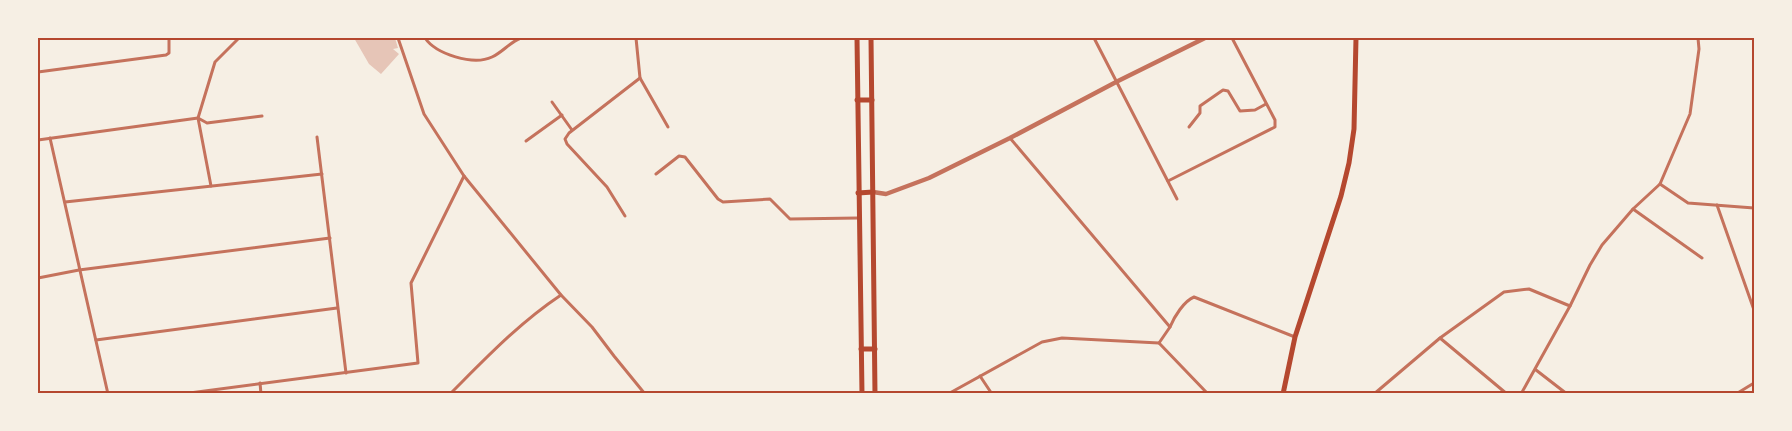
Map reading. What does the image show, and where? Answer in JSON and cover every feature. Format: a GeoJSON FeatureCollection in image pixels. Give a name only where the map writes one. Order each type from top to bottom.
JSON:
{"type":"FeatureCollection","features":[{"type":"Feature","properties":{"kind":"main road"},"geometry":{"type":"LineString","coordinates":[[857,38],[858,218],[862,394]]}},
{"type":"Feature","properties":{"kind":"main road"},"geometry":{"type":"LineString","coordinates":[[871,38],[875,394]]}},
{"type":"Feature","properties":{"kind":"main road"},"geometry":{"type":"LineString","coordinates":[[1283,394],[1295,337],[1341,196],[1349,163],[1354,129],[1356,38]]}},
{"type":"Feature","properties":{"kind":"main road"},"geometry":{"type":"LineString","coordinates":[[857,100],[872,100]]}},
{"type":"Feature","properties":{"kind":"main road"},"geometry":{"type":"LineString","coordinates":[[858,192],[873,192]]}},
{"type":"Feature","properties":{"kind":"main road"},"geometry":{"type":"LineString","coordinates":[[861,349],[875,349]]}},
{"type":"Feature","properties":{"kind":"street"},"geometry":{"type":"LineString","coordinates":[[38,72],[166,55],[170,51],[169,38]]}},
{"type":"Feature","properties":{"kind":"street"},"geometry":{"type":"LineString","coordinates":[[211,186],[198,118],[215,62],[239,38]]}},
{"type":"Feature","properties":{"kind":"street"},"geometry":{"type":"LineString","coordinates":[[398,38],[424,114],[464,176],[561,295],[592,327],[645,394]]}},
{"type":"Feature","properties":{"kind":"street"},"geometry":{"type":"LineString","coordinates":[[425,38],[433,47],[444,54],[479,60],[494,56],[521,38]]}},
{"type":"Feature","properties":{"kind":"street"},"geometry":{"type":"LineString","coordinates":[[636,38],[640,78],[668,127]]}},
{"type":"Feature","properties":{"kind":"street"},"geometry":{"type":"LineString","coordinates":[[1094,38],[1118,81],[1177,199]]}},
{"type":"Feature","properties":{"kind":"street"},"geometry":{"type":"LineString","coordinates":[[873,192],[886,194],[929,178],[1205,38]]}},
{"type":"Feature","properties":{"kind":"street"},"geometry":{"type":"LineString","coordinates":[[1168,181],[1275,127],[1275,120],[1232,38]]}},
{"type":"Feature","properties":{"kind":"street"},"geometry":{"type":"LineString","coordinates":[[1521,394],[1536,370],[1602,245],[1633,209],[1660,184],[1690,114],[1699,49],[1698,38]]}},
{"type":"Feature","properties":{"kind":"street"},"geometry":{"type":"LineString","coordinates":[[625,216],[606,187],[565,139],[572,130],[640,78]]}},
{"type":"Feature","properties":{"kind":"street"},"geometry":{"type":"LineString","coordinates":[[1189,127],[1200,113],[1200,106],[1223,90],[1228,91],[1240,111],[1255,110],[1266,104]]}},
{"type":"Feature","properties":{"kind":"street"},"geometry":{"type":"LineString","coordinates":[[552,102],[572,130]]}},
{"type":"Feature","properties":{"kind":"street"},"geometry":{"type":"LineString","coordinates":[[526,142],[562,114]]}},
{"type":"Feature","properties":{"kind":"street"},"geometry":{"type":"LineString","coordinates":[[38,140],[198,118],[207,123],[262,116]]}},
{"type":"Feature","properties":{"kind":"street"},"geometry":{"type":"LineString","coordinates":[[317,137],[346,373]]}},
{"type":"Feature","properties":{"kind":"street"},"geometry":{"type":"LineString","coordinates":[[50,138],[108,394]]}},
{"type":"Feature","properties":{"kind":"street"},"geometry":{"type":"LineString","coordinates":[[1010,138],[1170,327]]}},
{"type":"Feature","properties":{"kind":"street"},"geometry":{"type":"LineString","coordinates":[[656,174],[679,156],[682,156],[685,157],[718,199],[723,202],[770,199],[790,219],[858,218]]}},
{"type":"Feature","properties":{"kind":"street"},"geometry":{"type":"LineString","coordinates":[[65,202],[322,174]]}},
{"type":"Feature","properties":{"kind":"street"},"geometry":{"type":"LineString","coordinates":[[182,394],[418,363],[411,283],[464,176]]}},
{"type":"Feature","properties":{"kind":"street"},"geometry":{"type":"LineString","coordinates":[[1660,184],[1688,204],[1754,208]]}},
{"type":"Feature","properties":{"kind":"street"},"geometry":{"type":"LineString","coordinates":[[1717,205],[1754,310]]}},
{"type":"Feature","properties":{"kind":"street"},"geometry":{"type":"LineString","coordinates":[[1633,209],[1702,258]]}},
{"type":"Feature","properties":{"kind":"street"},"geometry":{"type":"LineString","coordinates":[[38,278],[79,270],[330,238]]}},
{"type":"Feature","properties":{"kind":"street"},"geometry":{"type":"LineString","coordinates":[[1374,394],[1440,338],[1504,292],[1529,289],[1570,306]]}},
{"type":"Feature","properties":{"kind":"street"},"geometry":{"type":"LineString","coordinates":[[450,394],[534,313],[561,295]]}},
{"type":"Feature","properties":{"kind":"street"},"geometry":{"type":"LineString","coordinates":[[1159,343],[1173,320],[1190,299],[1194,297],[1295,337]]}},
{"type":"Feature","properties":{"kind":"street"},"geometry":{"type":"LineString","coordinates":[[96,340],[337,308]]}},
{"type":"Feature","properties":{"kind":"street"},"geometry":{"type":"LineString","coordinates":[[949,393],[1042,342],[1062,338],[1159,343],[1208,394]]}},
{"type":"Feature","properties":{"kind":"street"},"geometry":{"type":"LineString","coordinates":[[1440,338],[1507,394]]}},
{"type":"Feature","properties":{"kind":"street"},"geometry":{"type":"LineString","coordinates":[[1536,370],[1567,394]]}},
{"type":"Feature","properties":{"kind":"street"},"geometry":{"type":"LineString","coordinates":[[980,376],[992,394]]}},
{"type":"Feature","properties":{"kind":"street"},"geometry":{"type":"LineString","coordinates":[[1736,394],[1754,382]]}},
{"type":"Feature","properties":{"kind":"street"},"geometry":{"type":"LineString","coordinates":[[260,383],[261,394]]}},
{"type":"Feature","properties":{"kind":"building"},"geometry":{"type":"Polygon","coordinates":[[[354,38],[395,38],[398,48],[393,49],[399,54],[381,74],[369,64],[354,38]]]}}]}
